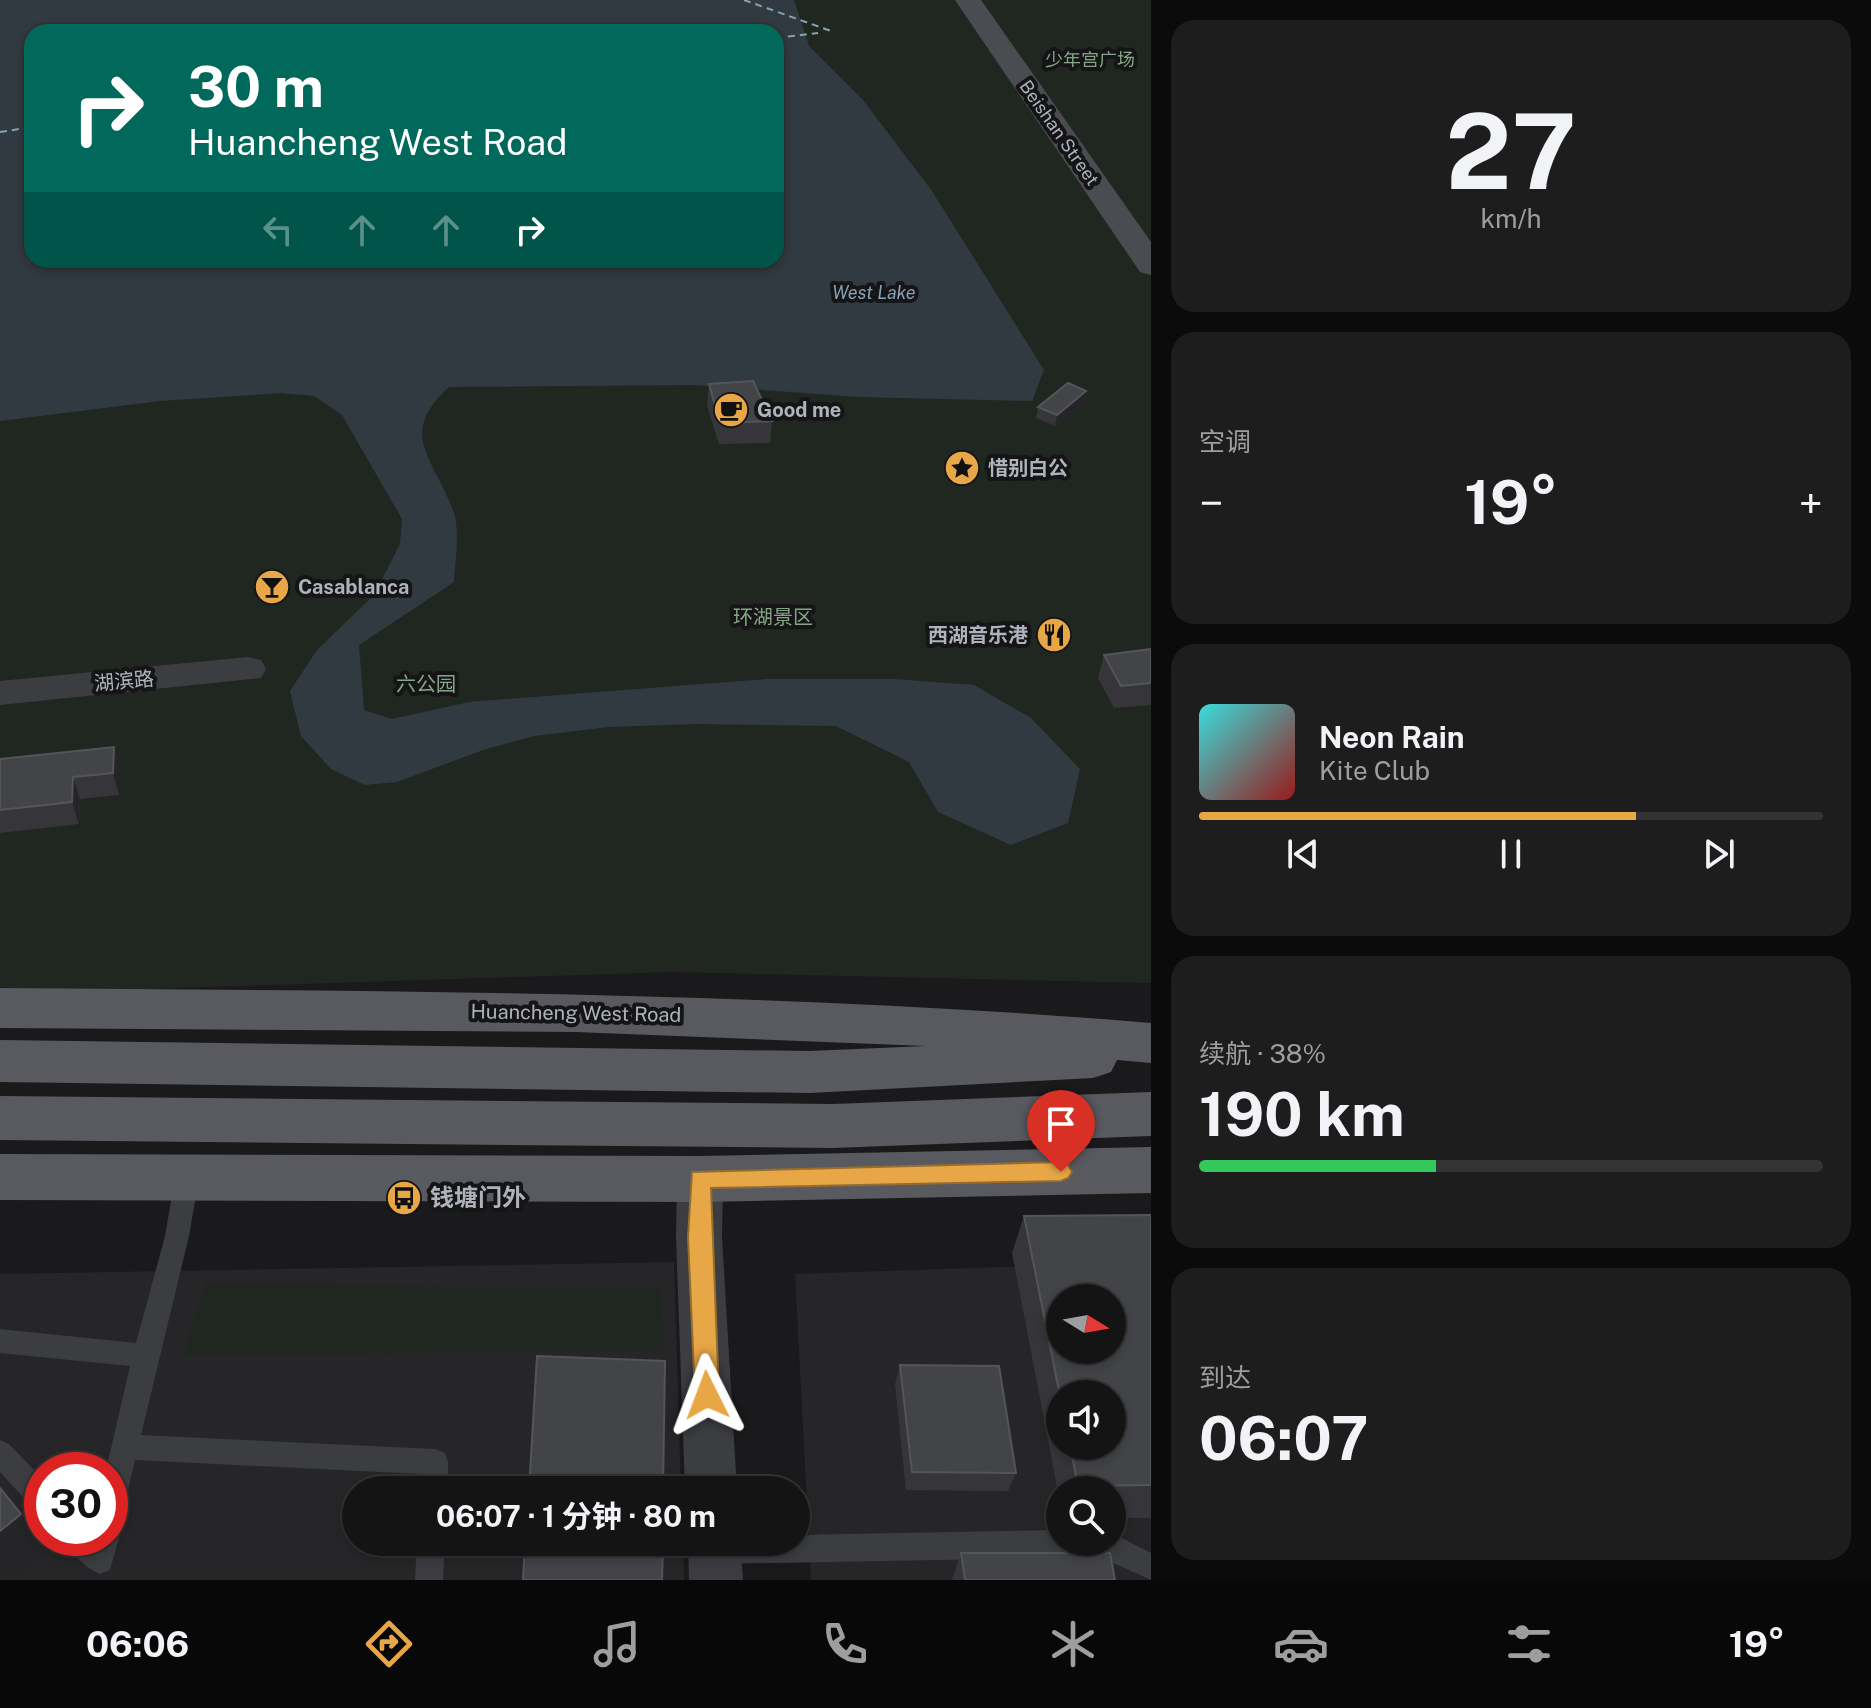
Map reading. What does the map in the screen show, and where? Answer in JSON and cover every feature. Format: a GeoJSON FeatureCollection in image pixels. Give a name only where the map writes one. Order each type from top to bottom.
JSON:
{"type":"FeatureCollection","features":[{"type":"Feature","properties":{"kind":"main road","name":"Beishan Street"},"geometry":{"type":"LineString","coordinates":[[968,0],[1151,265]]}},
{"type":"Feature","properties":{"kind":"main road","name":"Beishan Street"},"geometry":{"type":"LineString","coordinates":[[982,0],[1006,21],[1151,226]]}},
{"type":"Feature","properties":{"kind":"main road","name":"Huancheng West Road"},"geometry":{"type":"LineString","coordinates":[[0,1008],[658,1013],[990,1027],[1151,1043]]}},
{"type":"Feature","properties":{"kind":"main road"},"geometry":{"type":"LineString","coordinates":[[0,1061],[810,1072],[953,1068],[1151,1054]]}},
{"type":"Feature","properties":{"kind":"main road"},"geometry":{"type":"LineString","coordinates":[[0,1118],[833,1126],[1151,1114]]}},
{"type":"Feature","properties":{"kind":"main road"},"geometry":{"type":"LineString","coordinates":[[0,1177],[700,1179],[1151,1170]]}},
{"type":"Feature","properties":{"kind":"street","name":"湖滨路"},"geometry":{"type":"LineString","coordinates":[[0,693],[248,669]]}},
{"type":"Feature","properties":{"kind":"street"},"geometry":{"type":"LineString","coordinates":[[700,1179],[699,1237],[710,1476]]}},
{"type":"Feature","properties":{"kind":"lane"},"geometry":{"type":"LineString","coordinates":[[124,1452],[145,1356],[177,1236],[187,1178]]}},
{"type":"Feature","properties":{"kind":"lane"},"geometry":{"type":"LineString","coordinates":[[0,1341],[145,1356]]}},
{"type":"Feature","properties":{"kind":"lane"},"geometry":{"type":"LineString","coordinates":[[125,1447],[435,1462],[434,1476]]}},
{"type":"Feature","properties":{"kind":"lane"},"geometry":{"type":"LineString","coordinates":[[0,1453],[24,1479]]}},
{"type":"Feature","properties":{"kind":"lane"},"geometry":{"type":"LineString","coordinates":[[715,1557],[1102,1543],[1151,1568]]}},
{"type":"Feature","properties":{"kind":"lane"},"geometry":{"type":"LineString","coordinates":[[429,1580],[430,1556]]}},
{"type":"Feature","properties":{"kind":"shaded area"},"geometry":{"type":"Polygon","coordinates":[[[674,1262],[681,1476],[342,1476],[342,1556],[683,1556],[684,1580],[0,1580],[0,1274],[674,1262]]]}},
{"type":"Feature","properties":{"kind":"shaded area"},"geometry":{"type":"Polygon","coordinates":[[[1151,1262],[1151,1580],[811,1580],[810,1476],[806,1476],[795,1274],[1151,1262]]]}},
{"type":"Feature","properties":{"kind":"green space","name":"环湖景区"},"geometry":{"type":"Polygon","coordinates":[[[0,0],[1151,0],[1151,983],[674,972],[53,992],[0,987],[0,0]]]}},
{"type":"Feature","properties":{"kind":"green space"},"geometry":{"type":"Polygon","coordinates":[[[205,1283],[660,1290],[664,1351],[184,1355],[205,1283]]]}},
{"type":"Feature","properties":{"kind":"water","name":"West Lake"},"geometry":{"type":"Polygon","coordinates":[[[0,0],[794,0],[809,46],[863,100],[932,191],[1044,370],[1032,401],[860,397],[694,385],[449,387],[433,404],[422,434],[424,448],[456,521],[454,582],[359,645],[364,710],[392,719],[469,702],[766,679],[894,679],[974,685],[1031,718],[1080,769],[1068,823],[1011,845],[938,812],[909,762],[836,726],[696,724],[609,727],[534,736],[483,750],[397,782],[365,785],[331,769],[301,736],[290,691],[317,650],[374,595],[400,544],[402,519],[342,415],[314,396],[281,393],[160,401],[0,421],[0,0]]]}},
{"type":"Feature","properties":{"kind":"building"},"geometry":{"type":"Polygon","coordinates":[[[753,381],[772,421],[720,423],[709,384],[753,381]]]}},
{"type":"Feature","properties":{"kind":"building"},"geometry":{"type":"Polygon","coordinates":[[[1068,383],[1086,391],[1057,415],[1038,407],[1068,383]]]}},
{"type":"Feature","properties":{"kind":"building"},"geometry":{"type":"Polygon","coordinates":[[[1151,649],[1151,683],[1121,686],[1104,655],[1151,649]]]}},
{"type":"Feature","properties":{"kind":"building"},"geometry":{"type":"Polygon","coordinates":[[[114,747],[113,773],[73,777],[72,802],[0,810],[0,759],[114,747]]]}},
{"type":"Feature","properties":{"kind":"building"},"geometry":{"type":"Polygon","coordinates":[[[1151,1215],[1151,1485],[1126,1485],[1126,1476],[1076,1476],[1073,1460],[1126,1460],[1126,1380],[1057,1380],[1054,1364],[1126,1364],[1126,1284],[1046,1284],[1046,1326],[1024,1216],[1151,1215]]]}},
{"type":"Feature","properties":{"kind":"building"},"geometry":{"type":"Polygon","coordinates":[[[537,1356],[665,1361],[663,1476],[530,1476],[537,1356]]]}},
{"type":"Feature","properties":{"kind":"building"},"geometry":{"type":"Polygon","coordinates":[[[900,1365],[999,1366],[1016,1473],[912,1472],[900,1365]]]}},
{"type":"Feature","properties":{"kind":"building"},"geometry":{"type":"Polygon","coordinates":[[[0,1488],[21,1514],[0,1531],[0,1488]]]}},
{"type":"Feature","properties":{"kind":"building"},"geometry":{"type":"Polygon","coordinates":[[[961,1553],[1111,1556],[1115,1580],[965,1580],[961,1553]]]}},
{"type":"Feature","properties":{"kind":"building"},"geometry":{"type":"Polygon","coordinates":[[[524,1556],[663,1556],[662,1580],[523,1580],[524,1556]]]}},
{"type":"Feature","properties":{"kind":"ferry route"},"geometry":{"type":"LineString","coordinates":[[744,0],[831,31]]}},
{"type":"Feature","properties":{"kind":"ferry route"},"geometry":{"type":"LineString","coordinates":[[784,37],[818,33]]}},
{"type":"Feature","properties":{"kind":"ferry route"},"geometry":{"type":"LineString","coordinates":[[0,132],[24,128]]}},
{"type":"Feature","properties":{"kind":"place","name":"Good me"},"geometry":{"type":"Point","coordinates":[731,410]}},
{"type":"Feature","properties":{"kind":"place","name":"惜别白公"},"geometry":{"type":"Point","coordinates":[962,468]}},
{"type":"Feature","properties":{"kind":"place","name":"Casablanca"},"geometry":{"type":"Point","coordinates":[272,587]}},
{"type":"Feature","properties":{"kind":"place","name":"西湖音乐港"},"geometry":{"type":"Point","coordinates":[1054,635]}},
{"type":"Feature","properties":{"kind":"place","name":"钱塘门外"},"geometry":{"type":"Point","coordinates":[404,1198]}},
{"type":"Feature","properties":{"kind":"route"},"geometry":{"type":"LineString","coordinates":[[707,1395],[699,1237],[700,1179],[1061,1172]]}},
{"type":"Feature","properties":{"kind":"park label","name":"少年宫广场"},"geometry":{"type":"Point","coordinates":[1090,60]}},
{"type":"Feature","properties":{"kind":"park label","name":"六公园"},"geometry":{"type":"Point","coordinates":[426,684]}}]}
